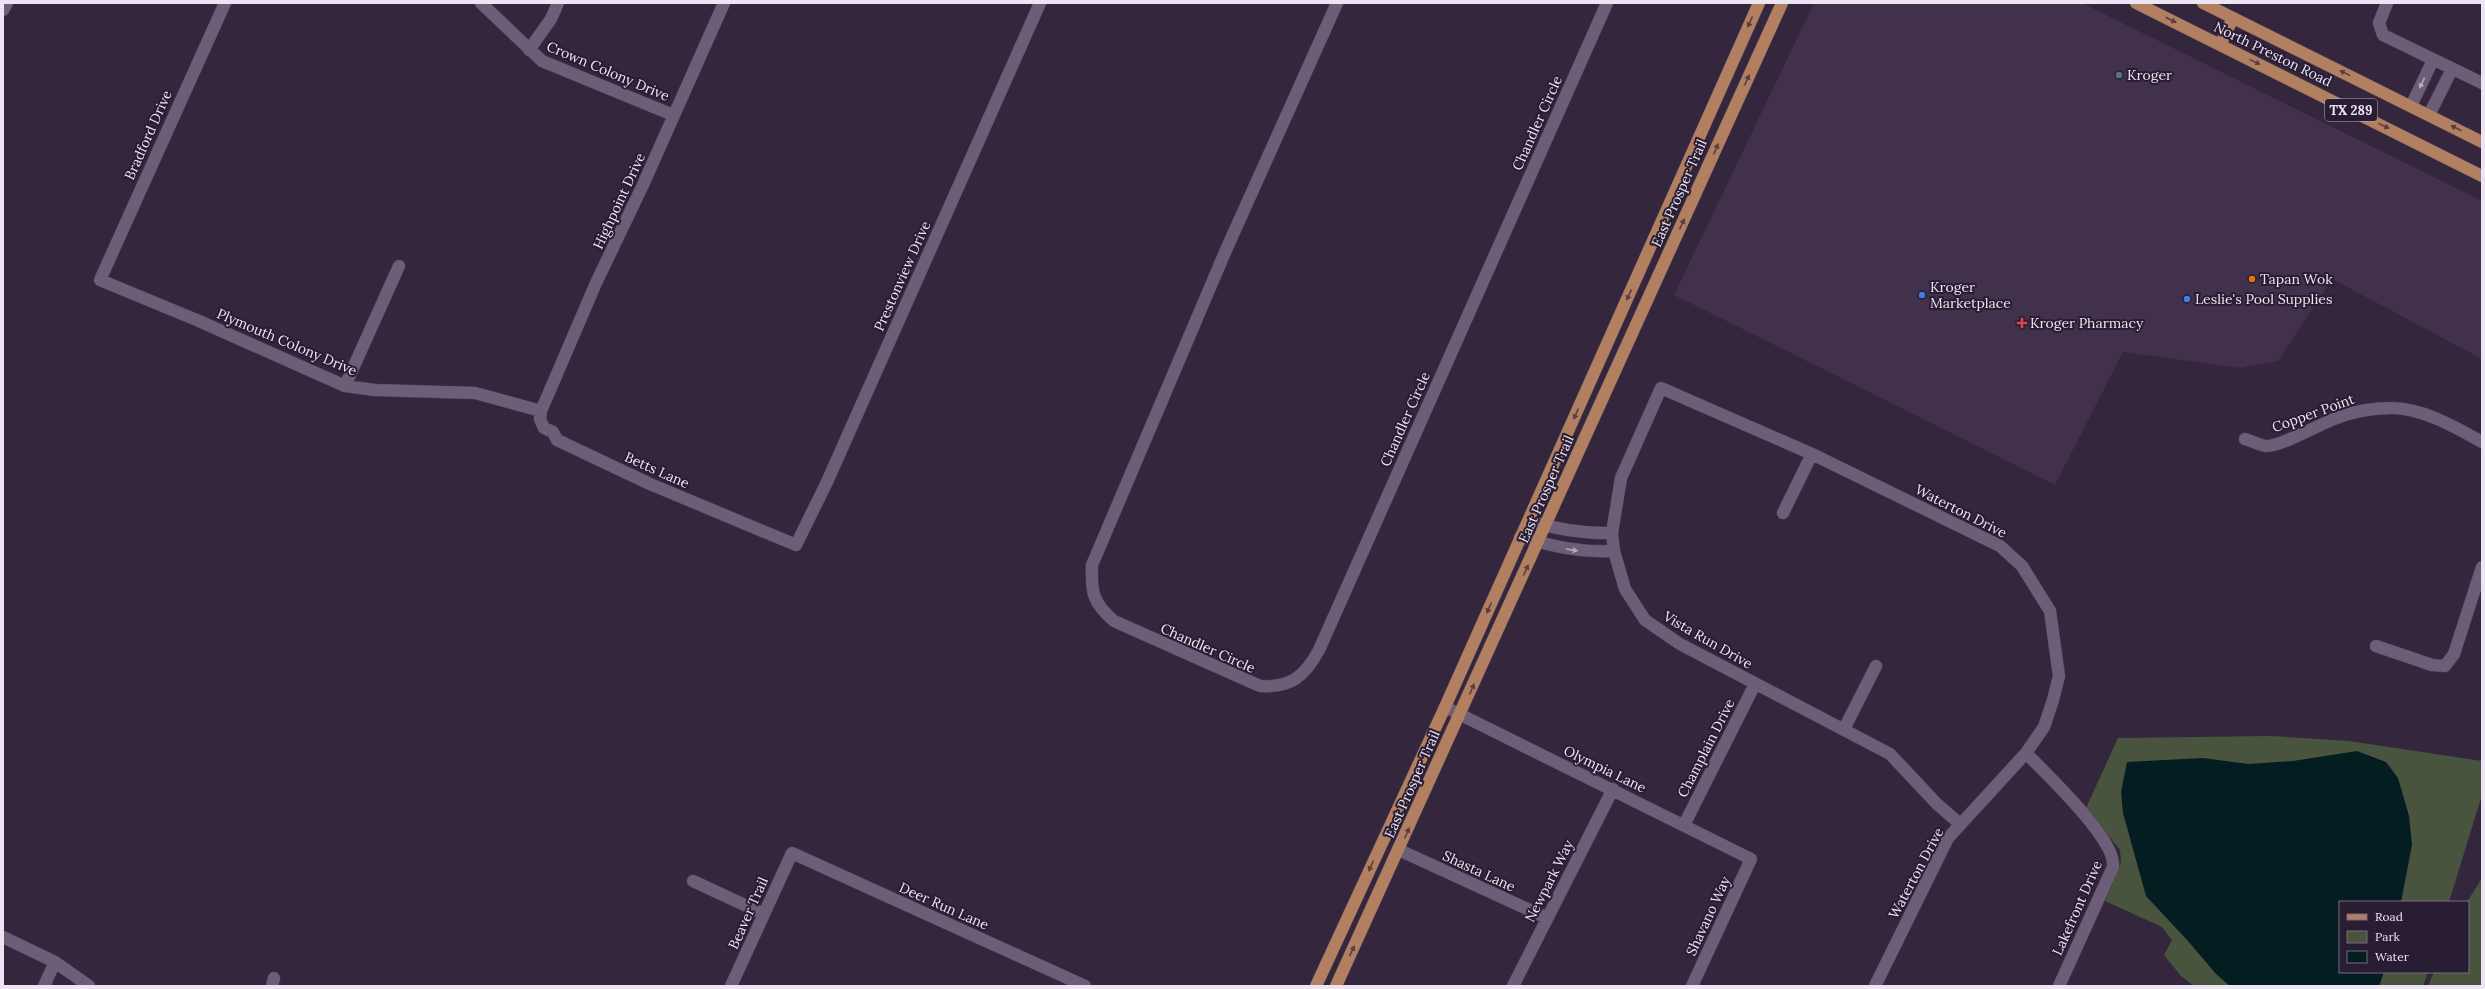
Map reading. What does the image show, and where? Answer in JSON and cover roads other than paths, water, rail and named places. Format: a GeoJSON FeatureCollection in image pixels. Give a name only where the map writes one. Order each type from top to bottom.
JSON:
{"type":"FeatureCollection","features":[{"type":"Feature","properties":{"kind":"main road","name":"East Prosper Trail"},"geometry":{"type":"LineString","coordinates":[[1316,986],[1445,707],[1759,3]]}},
{"type":"Feature","properties":{"kind":"main road","name":"East Prosper Trail"},"geometry":{"type":"LineString","coordinates":[[1336,986],[1461,714],[1782,3]]}},
{"type":"Feature","properties":{"kind":"main road","name":"North Preston Road"},"geometry":{"type":"LineString","coordinates":[[2136,3],[2482,176]]}},
{"type":"Feature","properties":{"kind":"main road","name":"North Preston Road"},"geometry":{"type":"LineString","coordinates":[[2203,3],[2482,142]]}},
{"type":"Feature","properties":{"kind":"main road"},"geometry":{"type":"LineString","coordinates":[[2220,45],[2233,18]]}},
{"type":"Feature","properties":{"kind":"main road"},"geometry":{"type":"LineString","coordinates":[[1712,106],[1731,115]]}},
{"type":"Feature","properties":{"kind":"street"},"geometry":{"type":"LineString","coordinates":[[3,10],[7,3]]}},
{"type":"Feature","properties":{"kind":"street","name":"Bradford Drive"},"geometry":{"type":"LineString","coordinates":[[100,280],[225,3]]}},
{"type":"Feature","properties":{"kind":"street","name":"Crown Colony Drive"},"geometry":{"type":"LineString","coordinates":[[481,3],[542,61],[673,115]]}},
{"type":"Feature","properties":{"kind":"street"},"geometry":{"type":"LineString","coordinates":[[529,50],[551,19],[558,3]]}},
{"type":"Feature","properties":{"kind":"street","name":"Highpoint Drive"},"geometry":{"type":"LineString","coordinates":[[541,411],[724,3]]}},
{"type":"Feature","properties":{"kind":"street","name":"Prestonview Drive"},"geometry":{"type":"LineString","coordinates":[[780,539],[796,544],[827,482],[1040,3]]}},
{"type":"Feature","properties":{"kind":"street","name":"Chandler Circle"},"geometry":{"type":"LineString","coordinates":[[1337,3],[1226,250],[1092,565],[1091,583],[1094,599],[1102,611],[1114,621],[1260,686],[1274,687],[1291,682],[1310,667],[1320,650],[1607,3]]}},
{"type":"Feature","properties":{"kind":"street"},"geometry":{"type":"LineString","coordinates":[[2388,3],[2379,22],[2383,35],[2390,40],[2482,83]]}},
{"type":"Feature","properties":{"kind":"street"},"geometry":{"type":"LineString","coordinates":[[2411,106],[2434,60]]}},
{"type":"Feature","properties":{"kind":"street"},"geometry":{"type":"LineString","coordinates":[[2429,115],[2452,69]]}},
{"type":"Feature","properties":{"kind":"street"},"geometry":{"type":"LineString","coordinates":[[346,386],[399,266]]}},
{"type":"Feature","properties":{"kind":"street","name":"Plymouth Colony Drive"},"geometry":{"type":"LineString","coordinates":[[100,280],[199,321],[346,386],[375,390],[475,393],[541,411]]}},
{"type":"Feature","properties":{"kind":"street","name":"Waterton Drive"},"geometry":{"type":"LineString","coordinates":[[1661,388],[1812,454],[2000,546],[2022,566],[2050,611],[2059,676],[2044,727],[2026,753],[1948,838],[1875,986]]}},
{"type":"Feature","properties":{"kind":"street","name":"Vista Run Drive"},"geometry":{"type":"LineString","coordinates":[[1661,388],[1621,478],[1612,533],[1614,551],[1625,590],[1645,620],[1680,644],[1755,684],[1844,728],[1890,754],[1937,804],[1960,824]]}},
{"type":"Feature","properties":{"kind":"street","name":"Copper Point"},"geometry":{"type":"LineString","coordinates":[[2245,439],[2267,446],[2289,439],[2334,419],[2364,411],[2392,408],[2415,411],[2448,424],[2482,442]]}},
{"type":"Feature","properties":{"kind":"street","name":"Betts Lane"},"geometry":{"type":"LineString","coordinates":[[541,411],[540,419],[544,428],[553,432],[557,440],[642,480],[780,539]]}},
{"type":"Feature","properties":{"kind":"street"},"geometry":{"type":"LineString","coordinates":[[1783,513],[1812,454]]}},
{"type":"Feature","properties":{"kind":"street"},"geometry":{"type":"LineString","coordinates":[[1528,521],[1545,526],[1588,534],[1612,533]]}},
{"type":"Feature","properties":{"kind":"street"},"geometry":{"type":"LineString","coordinates":[[1520,537],[1588,553],[1614,551]]}},
{"type":"Feature","properties":{"kind":"street"},"geometry":{"type":"LineString","coordinates":[[2376,646],[2432,665],[2445,666],[2454,654],[2482,567]]}},
{"type":"Feature","properties":{"kind":"street"},"geometry":{"type":"LineString","coordinates":[[1844,728],[1876,666]]}},
{"type":"Feature","properties":{"kind":"street","name":"Champlain Drive"},"geometry":{"type":"LineString","coordinates":[[1684,825],[1755,684]]}},
{"type":"Feature","properties":{"kind":"street","name":"Olympia Lane"},"geometry":{"type":"LineString","coordinates":[[1445,707],[1613,789],[1751,859]]}},
{"type":"Feature","properties":{"kind":"street","name":"Lakefront Drive"},"geometry":{"type":"LineString","coordinates":[[2026,753],[2074,803],[2110,848],[2114,860],[2113,868],[2059,986]]}},
{"type":"Feature","properties":{"kind":"street","name":"Newpark Way"},"geometry":{"type":"LineString","coordinates":[[1512,986],[1613,789]]}},
{"type":"Feature","properties":{"kind":"street","name":"Shasta Lane"},"geometry":{"type":"LineString","coordinates":[[1399,850],[1547,918]]}},
{"type":"Feature","properties":{"kind":"street","name":"Beaver Trail"},"geometry":{"type":"LineString","coordinates":[[731,986],[792,853]]}},
{"type":"Feature","properties":{"kind":"street","name":"Deer Run Lane"},"geometry":{"type":"LineString","coordinates":[[792,853],[1085,986]]}},
{"type":"Feature","properties":{"kind":"street","name":"Shavano Way"},"geometry":{"type":"LineString","coordinates":[[1692,986],[1751,859]]}},
{"type":"Feature","properties":{"kind":"street"},"geometry":{"type":"LineString","coordinates":[[693,881],[764,914]]}},
{"type":"Feature","properties":{"kind":"street"},"geometry":{"type":"LineString","coordinates":[[3,937],[55,962],[89,986]]}},
{"type":"Feature","properties":{"kind":"street"},"geometry":{"type":"LineString","coordinates":[[44,986],[55,962]]}},
{"type":"Feature","properties":{"kind":"water"},"geometry":{"type":"Polygon","coordinates":[[[2357,751],[2386,762],[2398,778],[2409,816],[2412,845],[2401,901],[2339,901],[2339,973],[2384,973],[2379,986],[2230,986],[2216,974],[2188,941],[2146,896],[2123,813],[2121,792],[2127,762],[2203,758],[2248,764],[2293,761],[2357,751]]]}},
{"type":"Feature","properties":{"kind":"place","name":"Kroger"},"geometry":{"type":"Point","coordinates":[2119,75]}},
{"type":"Feature","properties":{"kind":"place","name":"Tapan Wok"},"geometry":{"type":"Point","coordinates":[2252,279]}},
{"type":"Feature","properties":{"kind":"place","name":"Kroger Marketplace"},"geometry":{"type":"Point","coordinates":[1922,295]}},
{"type":"Feature","properties":{"kind":"place","name":"Leslie's Pool Supplies"},"geometry":{"type":"Point","coordinates":[2187,299]}},
{"type":"Feature","properties":{"kind":"place","name":"Kroger Pharmacy"},"geometry":{"type":"Point","coordinates":[2022,323]}}]}
